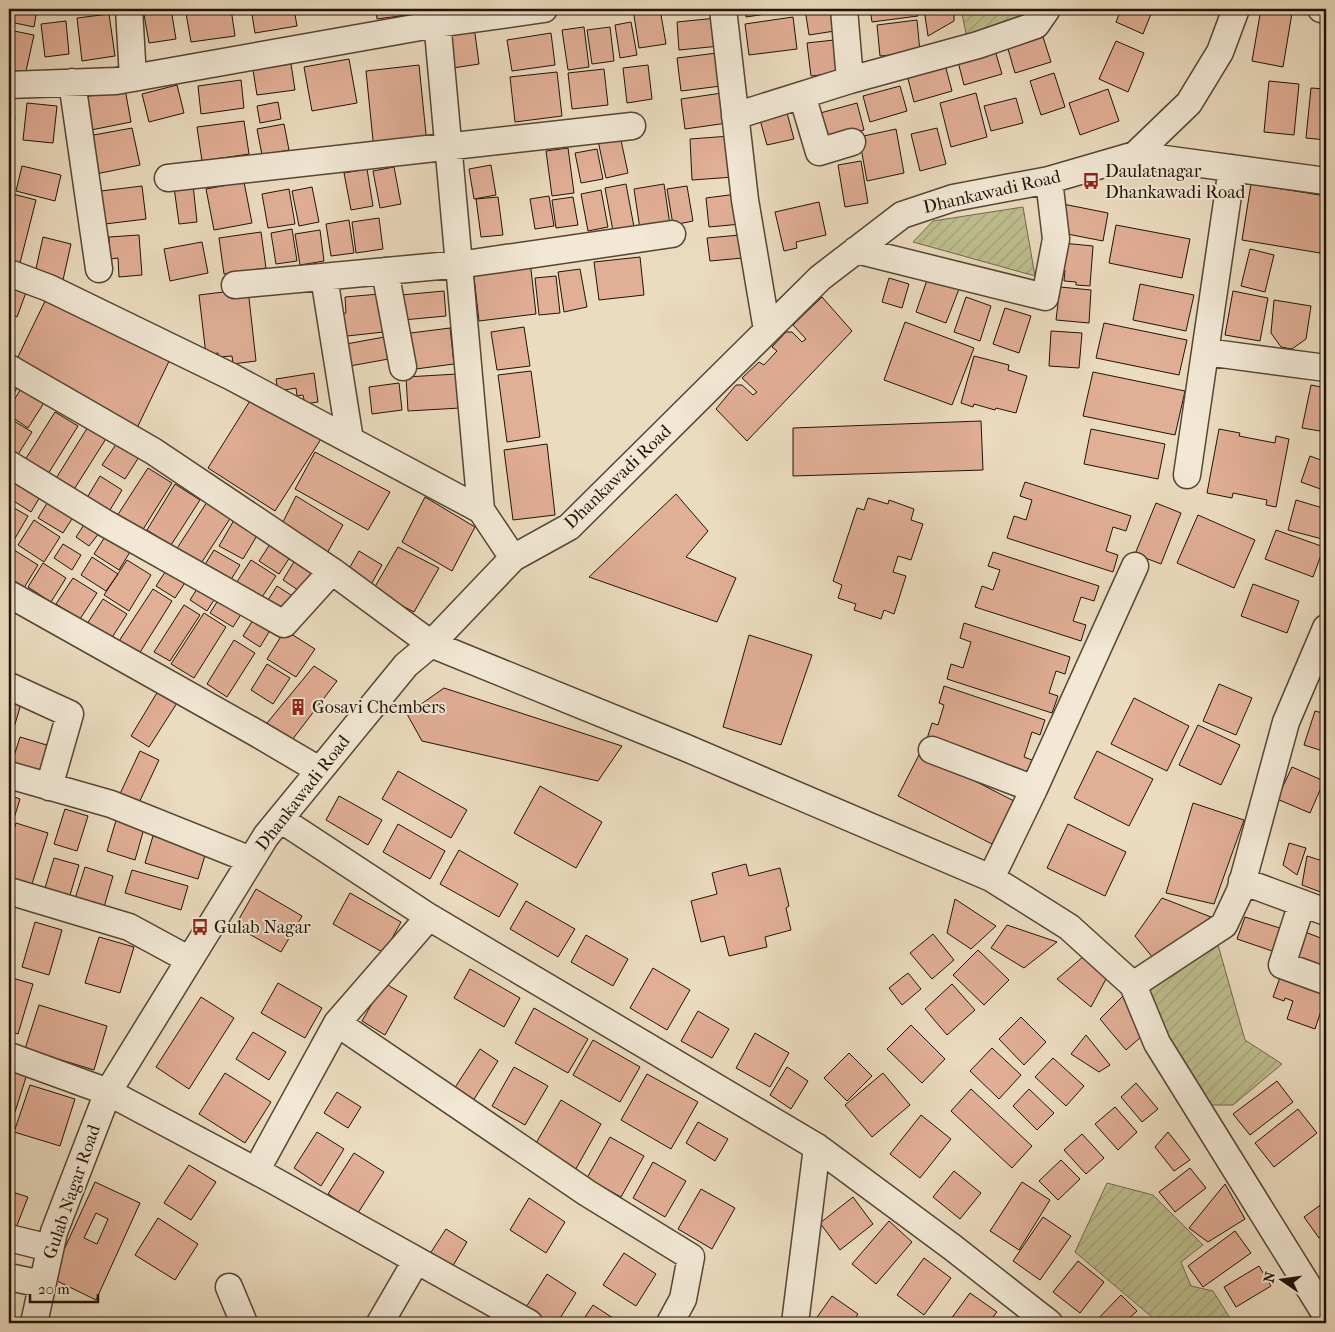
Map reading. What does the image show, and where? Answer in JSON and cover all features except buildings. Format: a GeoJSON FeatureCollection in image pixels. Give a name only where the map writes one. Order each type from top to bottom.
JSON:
{"type":"FeatureCollection","features":[{"type":"Feature","properties":{"kind":"street"},"geometry":{"type":"LineString","coordinates":[[129,9],[133,78]]}},
{"type":"Feature","properties":{"kind":"street"},"geometry":{"type":"LineString","coordinates":[[9,85],[116,81],[437,16],[544,9]]}},
{"type":"Feature","properties":{"kind":"street"},"geometry":{"type":"LineString","coordinates":[[723,9],[745,200],[767,330]]}},
{"type":"Feature","properties":{"kind":"street"},"geometry":{"type":"LineString","coordinates":[[844,9],[850,80]]}},
{"type":"Feature","properties":{"kind":"street"},"geometry":{"type":"LineString","coordinates":[[735,116],[802,94],[978,45],[1036,25],[1048,9]]}},
{"type":"Feature","properties":{"kind":"street","name":"Dhankawadi Road"},"geometry":{"type":"LineString","coordinates":[[1135,155],[1189,103],[1220,52],[1236,9]]}},
{"type":"Feature","properties":{"kind":"street"},"geometry":{"type":"LineString","coordinates":[[1321,9],[1326,10]]}},
{"type":"Feature","properties":{"kind":"street"},"geometry":{"type":"LineString","coordinates":[[437,16],[482,510],[514,558]]}},
{"type":"Feature","properties":{"kind":"street"},"geometry":{"type":"LineString","coordinates":[[72,82],[99,269]]}},
{"type":"Feature","properties":{"kind":"street"},"geometry":{"type":"LineString","coordinates":[[802,94],[819,152],[852,142]]}},
{"type":"Feature","properties":{"kind":"street"},"geometry":{"type":"LineString","coordinates":[[168,178],[632,126]]}},
{"type":"Feature","properties":{"kind":"street","name":"Dhankawadi Road"},"geometry":{"type":"LineString","coordinates":[[108,1092],[250,860],[319,770],[406,665],[431,644],[514,558],[569,527],[820,278],[902,215],[952,198],[1049,180],[1135,155],[1326,180]]}},
{"type":"Feature","properties":{"kind":"street"},"geometry":{"type":"LineString","coordinates":[[1188,476],[1232,168]]}},
{"type":"Feature","properties":{"kind":"street"},"geometry":{"type":"LineString","coordinates":[[856,250],[1044,297],[1056,239],[1049,180]]}},
{"type":"Feature","properties":{"kind":"street"},"geometry":{"type":"LineString","coordinates":[[235,285],[459,264],[672,234]]}},
{"type":"Feature","properties":{"kind":"street"},"geometry":{"type":"LineString","coordinates":[[385,270],[402,367]]}},
{"type":"Feature","properties":{"kind":"street"},"geometry":{"type":"LineString","coordinates":[[9,273],[49,288],[221,372],[482,510]]}},
{"type":"Feature","properties":{"kind":"street"},"geometry":{"type":"LineString","coordinates":[[324,276],[350,440]]}},
{"type":"Feature","properties":{"kind":"street"},"geometry":{"type":"LineString","coordinates":[[1206,352],[1326,368]]}},
{"type":"Feature","properties":{"kind":"street"},"geometry":{"type":"LineString","coordinates":[[9,368],[152,451],[332,571],[431,644],[684,747],[991,878],[1069,927],[1133,985],[1157,1043],[1326,1315]]}},
{"type":"Feature","properties":{"kind":"street"},"geometry":{"type":"LineString","coordinates":[[9,464],[105,523],[284,624],[332,571]]}},
{"type":"Feature","properties":{"kind":"street"},"geometry":{"type":"LineString","coordinates":[[991,878],[1034,789],[1135,566]]}},
{"type":"Feature","properties":{"kind":"street"},"geometry":{"type":"LineString","coordinates":[[9,594],[319,770]]}},
{"type":"Feature","properties":{"kind":"street"},"geometry":{"type":"LineString","coordinates":[[1133,985],[1224,925],[1242,881],[1286,722],[1326,628]]}},
{"type":"Feature","properties":{"kind":"street"},"geometry":{"type":"LineString","coordinates":[[9,686],[70,714],[49,786]]}},
{"type":"Feature","properties":{"kind":"street"},"geometry":{"type":"LineString","coordinates":[[932,750],[1034,789]]}},
{"type":"Feature","properties":{"kind":"street"},"geometry":{"type":"LineString","coordinates":[[9,775],[111,804],[250,860]]}},
{"type":"Feature","properties":{"kind":"street"},"geometry":{"type":"LineString","coordinates":[[280,819],[430,917],[817,1147],[952,1247],[1049,1323]]}},
{"type":"Feature","properties":{"kind":"street"},"geometry":{"type":"LineString","coordinates":[[1242,881],[1326,912]]}},
{"type":"Feature","properties":{"kind":"street"},"geometry":{"type":"LineString","coordinates":[[9,891],[129,927],[188,959]]}},
{"type":"Feature","properties":{"kind":"street"},"geometry":{"type":"LineString","coordinates":[[1302,903],[1282,965],[1326,981]]}},
{"type":"Feature","properties":{"kind":"street"},"geometry":{"type":"LineString","coordinates":[[256,1171],[337,1023],[430,917]]}},
{"type":"Feature","properties":{"kind":"street"},"geometry":{"type":"LineString","coordinates":[[337,1023],[587,1193],[691,1257],[684,1299],[670,1323]]}},
{"type":"Feature","properties":{"kind":"street"},"geometry":{"type":"LineString","coordinates":[[9,1056],[108,1092],[256,1171],[529,1323]]}},
{"type":"Feature","properties":{"kind":"street","name":"Gulab Nagar Road"},"geometry":{"type":"LineString","coordinates":[[34,1323],[54,1232],[108,1092]]}},
{"type":"Feature","properties":{"kind":"street"},"geometry":{"type":"LineString","coordinates":[[795,1323],[817,1147]]}},
{"type":"Feature","properties":{"kind":"street"},"geometry":{"type":"LineString","coordinates":[[9,1238],[50,1248]]}},
{"type":"Feature","properties":{"kind":"street"},"geometry":{"type":"LineString","coordinates":[[380,1323],[416,1261]]}},
{"type":"Feature","properties":{"kind":"street"},"geometry":{"type":"LineString","coordinates":[[9,1277],[42,1284]]}},
{"type":"Feature","properties":{"kind":"street"},"geometry":{"type":"LineString","coordinates":[[229,1286],[244,1323]]}},
{"type":"Feature","properties":{"kind":"green space"},"geometry":{"type":"Polygon","coordinates":[[[961,9],[1034,9],[1015,27],[967,38],[961,9]]]}},
{"type":"Feature","properties":{"kind":"green space"},"geometry":{"type":"Polygon","coordinates":[[[1023,207],[1035,276],[913,242],[933,221],[1023,207]]]}},
{"type":"Feature","properties":{"kind":"green space"},"geometry":{"type":"Polygon","coordinates":[[[1214,931],[1245,1040],[1282,1064],[1233,1105],[1203,1105],[1140,988],[1214,931]]]}},
{"type":"Feature","properties":{"kind":"green space"},"geometry":{"type":"Polygon","coordinates":[[[1107,1183],[1153,1195],[1203,1245],[1181,1262],[1191,1286],[1213,1291],[1233,1323],[1159,1323],[1075,1252],[1107,1183]]]}},
{"type":"Feature","properties":{"kind":"place","name":"Daulatnagar Dhankawadi Road"},"geometry":{"type":"Point","coordinates":[1091,181]}},
{"type":"Feature","properties":{"kind":"place","name":"Gosavi Chembers"},"geometry":{"type":"Point","coordinates":[298,707]}},
{"type":"Feature","properties":{"kind":"place","name":"Gulab Nagar"},"geometry":{"type":"Point","coordinates":[200,927]}}]}
